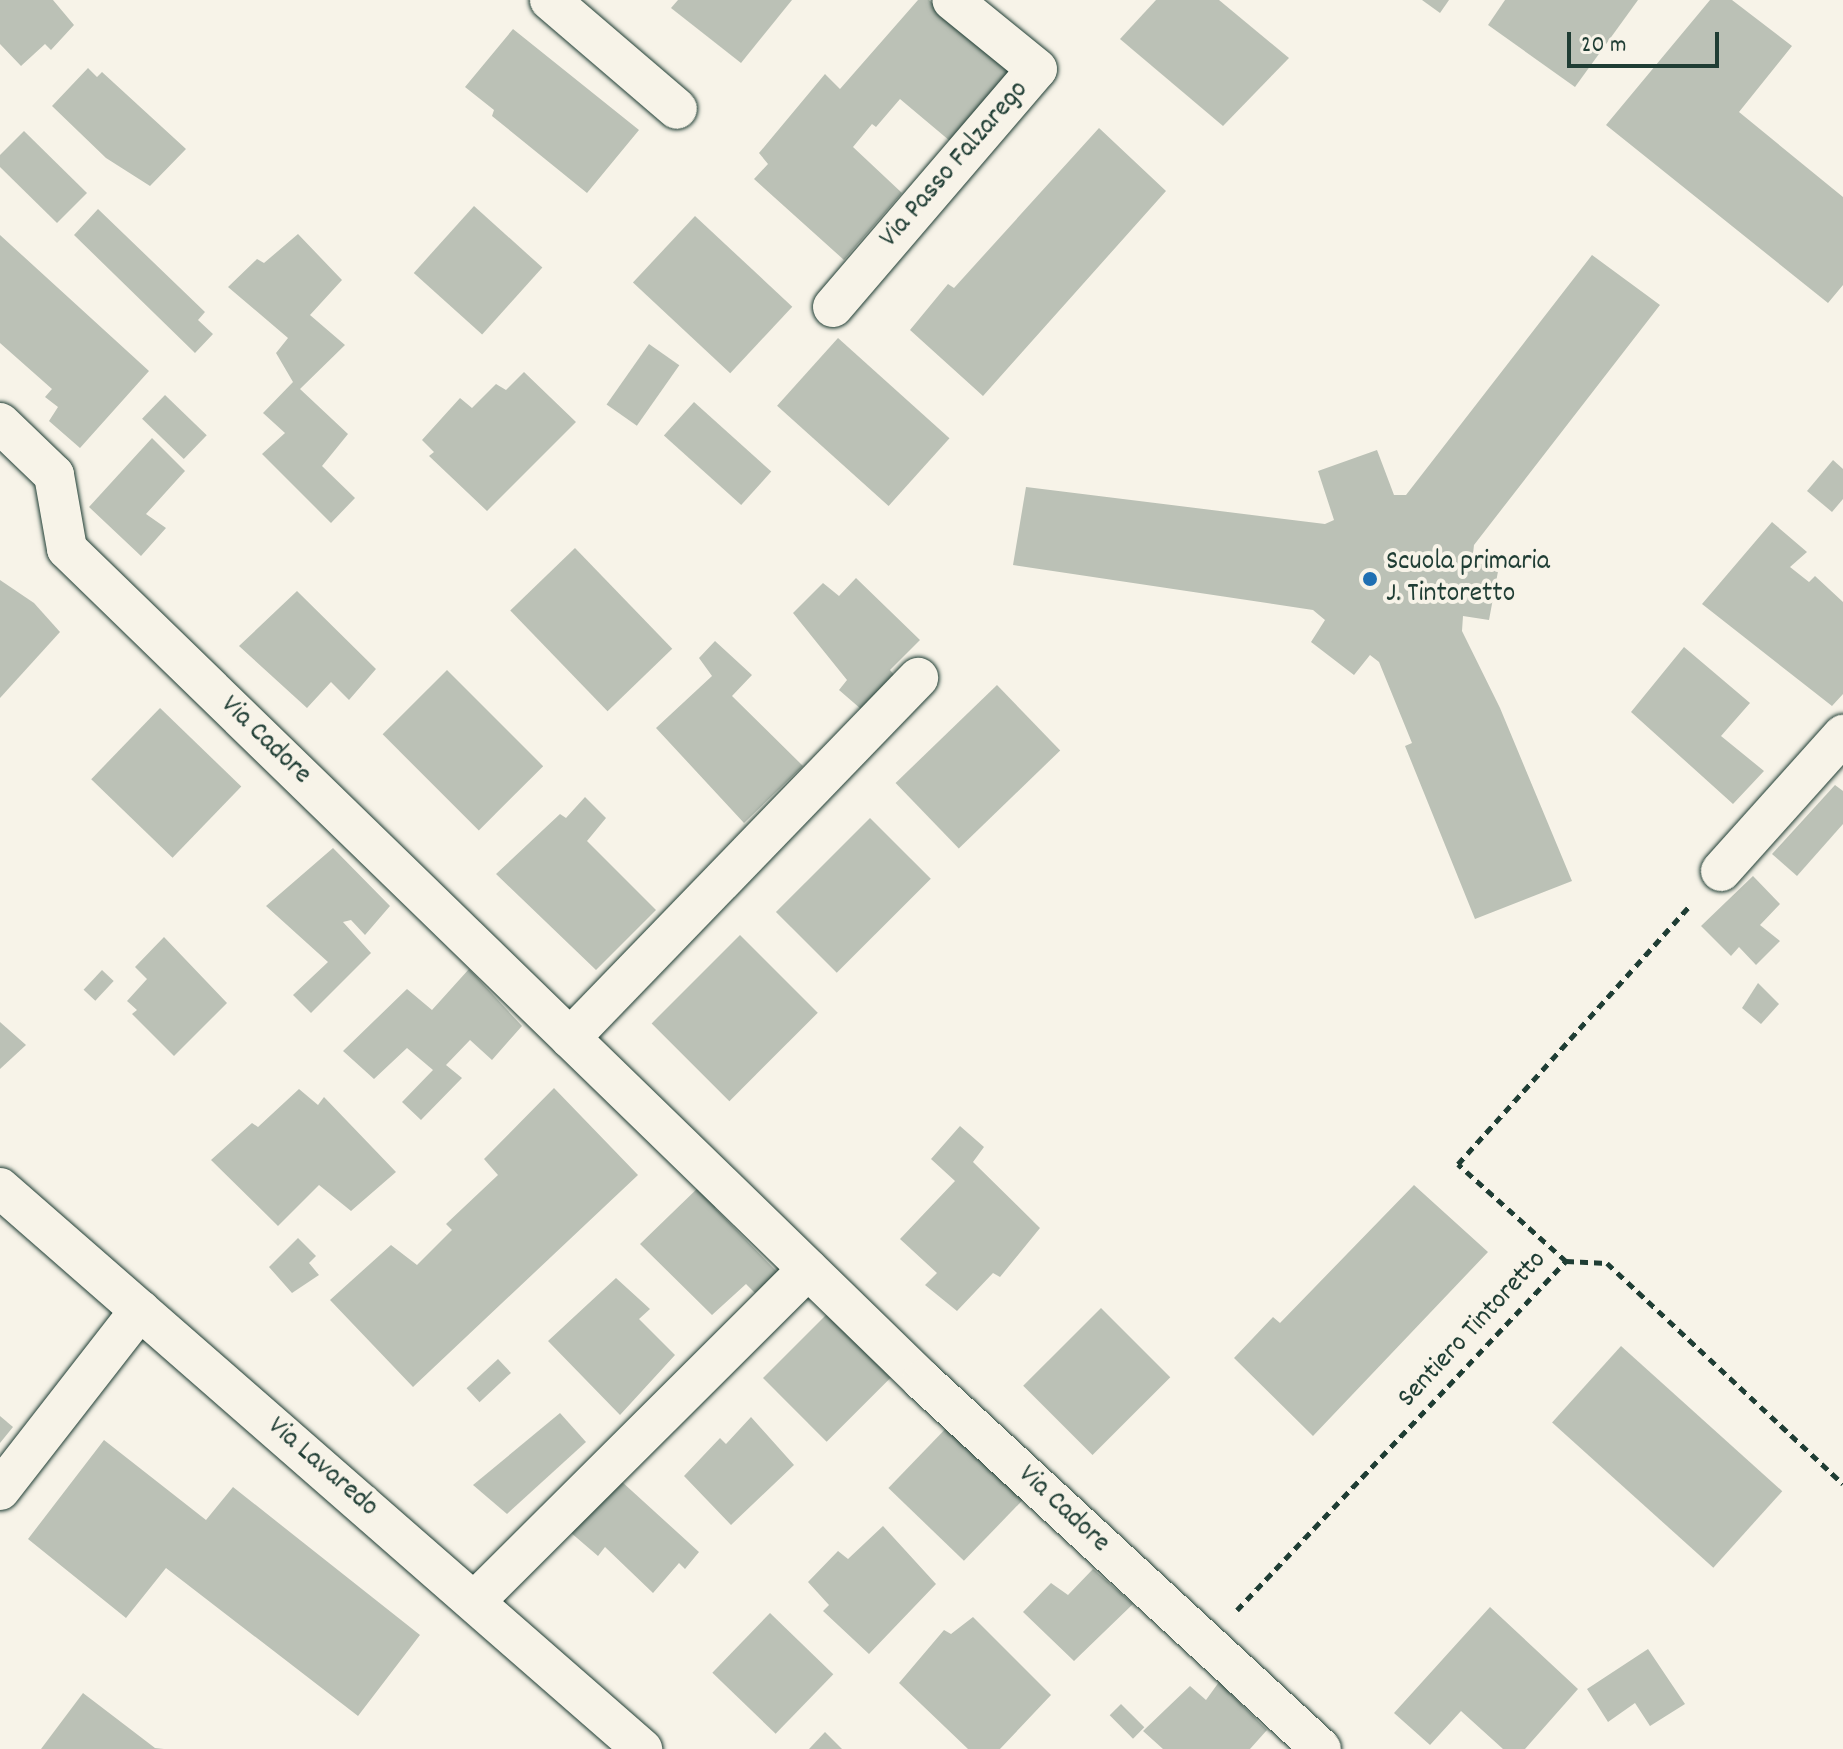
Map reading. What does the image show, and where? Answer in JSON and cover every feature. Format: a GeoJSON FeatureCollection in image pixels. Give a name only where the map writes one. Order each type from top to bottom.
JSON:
{"type":"FeatureCollection","features":[{"type":"Feature","properties":{"kind":"street"},"geometry":{"type":"LineString","coordinates":[[550,0],[677,109]]}},
{"type":"Feature","properties":{"kind":"street","name":"Via Passo Falzarego"},"geometry":{"type":"LineString","coordinates":[[833,307],[1037,69],[952,0]]}},
{"type":"Feature","properties":{"kind":"street","name":"Via Cadore"},"geometry":{"type":"LineString","coordinates":[[0,423],[54,475],[67,549],[808,1269],[1321,1749]]}},
{"type":"Feature","properties":{"kind":"street"},"geometry":{"type":"LineString","coordinates":[[570,1038],[918,678]]}},
{"type":"Feature","properties":{"kind":"street"},"geometry":{"type":"LineString","coordinates":[[1721,871],[1843,735]]}},
{"type":"Feature","properties":{"kind":"street","name":"Via Lavaredo"},"geometry":{"type":"LineString","coordinates":[[0,1188],[642,1749]]}},
{"type":"Feature","properties":{"kind":"street"},"geometry":{"type":"LineString","coordinates":[[475,1601],[808,1269]]}},
{"type":"Feature","properties":{"kind":"street"},"geometry":{"type":"LineString","coordinates":[[0,1490],[140,1310]]}},
{"type":"Feature","properties":{"kind":"path","name":"Sentiero Tintoretto"},"geometry":{"type":"LineString","coordinates":[[1206,1643],[1566,1261],[1458,1164],[1721,871]]}},
{"type":"Feature","properties":{"kind":"path"},"geometry":{"type":"LineString","coordinates":[[1566,1261],[1607,1263],[1843,1484]]}},
{"type":"Feature","properties":{"kind":"building"},"geometry":{"type":"Polygon","coordinates":[[[0,0],[53,0],[74,25],[51,50],[45,44],[21,66],[0,44],[0,0]]]}},
{"type":"Feature","properties":{"kind":"building"},"geometry":{"type":"Polygon","coordinates":[[[678,0],[792,0],[741,63],[671,8],[678,0]]]}},
{"type":"Feature","properties":{"kind":"building"},"geometry":{"type":"Polygon","coordinates":[[[918,0],[929,0],[1013,73],[950,141],[900,99],[876,127],[872,124],[853,147],[902,193],[844,260],[754,179],[768,164],[759,153],[825,74],[840,89],[918,0]]]}},
{"type":"Feature","properties":{"kind":"building"},"geometry":{"type":"Polygon","coordinates":[[[1156,0],[1219,0],[1289,58],[1223,126],[1120,39],[1156,0]]]}},
{"type":"Feature","properties":{"kind":"building"},"geometry":{"type":"Polygon","coordinates":[[[1422,0],[1449,0],[1440,13],[1422,0]]]}},
{"type":"Feature","properties":{"kind":"building"},"geometry":{"type":"Polygon","coordinates":[[[1505,0],[1638,0],[1575,87],[1488,25],[1505,0]]]}},
{"type":"Feature","properties":{"kind":"building"},"geometry":{"type":"Polygon","coordinates":[[[1710,0],[1732,0],[1792,46],[1739,112],[1843,197],[1843,285],[1828,303],[1606,125],[1710,0]]]}},
{"type":"Feature","properties":{"kind":"building"},"geometry":{"type":"Polygon","coordinates":[[[513,29],[639,130],[587,193],[492,116],[494,110],[465,87],[513,29]]]}},
{"type":"Feature","properties":{"kind":"building"},"geometry":{"type":"Polygon","coordinates":[[[88,68],[97,77],[102,72],[186,149],[150,186],[106,158],[52,106],[88,68]]]}},
{"type":"Feature","properties":{"kind":"building"},"geometry":{"type":"Polygon","coordinates":[[[1099,128],[1166,191],[983,396],[910,330],[948,284],[954,288],[1099,128]]]}},
{"type":"Feature","properties":{"kind":"building"},"geometry":{"type":"Polygon","coordinates":[[[24,131],[87,193],[57,223],[0,167],[0,155],[24,131]]]}},
{"type":"Feature","properties":{"kind":"building"},"geometry":{"type":"Polygon","coordinates":[[[474,206],[542,268],[482,334],[414,273],[474,206]]]}},
{"type":"Feature","properties":{"kind":"building"},"geometry":{"type":"Polygon","coordinates":[[[98,209],[205,312],[198,320],[213,334],[195,353],[74,235],[98,209]]]}},
{"type":"Feature","properties":{"kind":"building"},"geometry":{"type":"Polygon","coordinates":[[[695,216],[792,307],[730,373],[633,283],[695,216]]]}},
{"type":"Feature","properties":{"kind":"building"},"geometry":{"type":"Polygon","coordinates":[[[298,234],[342,280],[310,315],[345,345],[300,389],[348,434],[322,466],[355,498],[331,523],[262,454],[285,433],[263,413],[293,382],[276,353],[288,338],[228,287],[257,259],[264,263],[298,234]]]}},
{"type":"Feature","properties":{"kind":"building"},"geometry":{"type":"Polygon","coordinates":[[[0,235],[149,371],[80,448],[49,421],[58,407],[45,397],[52,389],[0,343],[0,235]]]}},
{"type":"Feature","properties":{"kind":"building"},"geometry":{"type":"Polygon","coordinates":[[[1592,255],[1660,305],[1474,545],[1472,563],[1499,566],[1489,620],[1463,616],[1462,631],[1500,708],[1572,881],[1475,919],[1405,746],[1412,743],[1379,662],[1370,655],[1354,675],[1311,642],[1325,620],[1313,610],[1013,565],[1026,487],[1325,524],[1334,520],[1318,471],[1377,450],[1394,495],[1406,495],[1592,255]]]}},
{"type":"Feature","properties":{"kind":"building"},"geometry":{"type":"Polygon","coordinates":[[[838,338],[949,438],[889,506],[777,406],[838,338]]]}},
{"type":"Feature","properties":{"kind":"building"},"geometry":{"type":"Polygon","coordinates":[[[649,344],[679,365],[637,426],[607,405],[649,344]]]}},
{"type":"Feature","properties":{"kind":"building"},"geometry":{"type":"Polygon","coordinates":[[[524,372],[576,422],[487,511],[429,456],[434,452],[422,440],[460,398],[472,408],[496,384],[506,390],[524,372]]]}},
{"type":"Feature","properties":{"kind":"building"},"geometry":{"type":"Polygon","coordinates":[[[165,395],[207,435],[184,459],[142,419],[165,395]]]}},
{"type":"Feature","properties":{"kind":"building"},"geometry":{"type":"Polygon","coordinates":[[[694,402],[771,472],[741,505],[664,435],[694,402]]]}},
{"type":"Feature","properties":{"kind":"building"},"geometry":{"type":"Polygon","coordinates":[[[152,438],[185,471],[146,514],[166,528],[141,556],[89,507],[152,438]]]}},
{"type":"Feature","properties":{"kind":"building"},"geometry":{"type":"Polygon","coordinates":[[[1833,460],[1843,469],[1843,499],[1832,512],[1807,491],[1833,460]]]}},
{"type":"Feature","properties":{"kind":"building"},"geometry":{"type":"Polygon","coordinates":[[[1772,522],[1807,552],[1790,567],[1809,582],[1815,576],[1843,602],[1843,694],[1832,706],[1702,604],[1772,522]]]}},
{"type":"Feature","properties":{"kind":"building"},"geometry":{"type":"Polygon","coordinates":[[[575,548],[672,649],[608,711],[510,611],[575,548]]]}},
{"type":"Feature","properties":{"kind":"building"},"geometry":{"type":"Polygon","coordinates":[[[856,578],[920,640],[890,670],[896,677],[861,709],[839,690],[847,680],[793,613],[823,583],[839,596],[856,578]]]}},
{"type":"Feature","properties":{"kind":"building"},"geometry":{"type":"Polygon","coordinates":[[[0,580],[34,603],[60,632],[0,698],[0,580]]]}},
{"type":"Feature","properties":{"kind":"building"},"geometry":{"type":"Polygon","coordinates":[[[297,591],[376,669],[349,700],[331,682],[307,708],[239,646],[297,591]]]}},
{"type":"Feature","properties":{"kind":"building"},"geometry":{"type":"Polygon","coordinates":[[[715,641],[752,675],[732,696],[803,766],[744,823],[656,728],[712,676],[699,658],[715,641]]]}},
{"type":"Feature","properties":{"kind":"building"},"geometry":{"type":"Polygon","coordinates":[[[1684,647],[1750,703],[1721,736],[1764,771],[1733,804],[1631,712],[1684,647]]]}},
{"type":"Feature","properties":{"kind":"building"},"geometry":{"type":"Polygon","coordinates":[[[447,670],[543,766],[479,831],[383,734],[447,670]]]}},
{"type":"Feature","properties":{"kind":"building"},"geometry":{"type":"Polygon","coordinates":[[[997,685],[1060,750],[959,848],[896,783],[997,685]]]}},
{"type":"Feature","properties":{"kind":"building"},"geometry":{"type":"Polygon","coordinates":[[[160,708],[241,786],[173,858],[91,779],[160,708]]]}},
{"type":"Feature","properties":{"kind":"building"},"geometry":{"type":"Polygon","coordinates":[[[1835,785],[1843,791],[1843,824],[1797,876],[1772,854],[1835,785]]]}},
{"type":"Feature","properties":{"kind":"building"},"geometry":{"type":"Polygon","coordinates":[[[585,797],[606,818],[587,841],[656,910],[596,970],[496,874],[560,814],[566,818],[585,797]]]}},
{"type":"Feature","properties":{"kind":"building"},"geometry":{"type":"Polygon","coordinates":[[[870,818],[931,879],[837,973],[776,912],[870,818]]]}},
{"type":"Feature","properties":{"kind":"building"},"geometry":{"type":"Polygon","coordinates":[[[333,848],[390,906],[365,935],[351,920],[343,922],[371,953],[311,1013],[293,995],[328,962],[266,906],[333,848]]]}},
{"type":"Feature","properties":{"kind":"building"},"geometry":{"type":"Polygon","coordinates":[[[1753,876],[1780,904],[1760,925],[1780,941],[1756,965],[1739,947],[1731,956],[1701,926],[1753,876]]]}},
{"type":"Feature","properties":{"kind":"building"},"geometry":{"type":"Polygon","coordinates":[[[740,935],[818,1013],[729,1101],[652,1023],[740,935]]]}},
{"type":"Feature","properties":{"kind":"building"},"geometry":{"type":"Polygon","coordinates":[[[164,937],[227,1003],[174,1056],[132,1014],[137,1010],[127,1001],[147,979],[135,967],[164,937]]]}},
{"type":"Feature","properties":{"kind":"building"},"geometry":{"type":"Polygon","coordinates":[[[469,969],[522,1026],[492,1060],[470,1040],[446,1065],[462,1078],[421,1120],[402,1102],[433,1070],[407,1048],[374,1079],[343,1051],[407,989],[432,1010],[469,969]]]}},
{"type":"Feature","properties":{"kind":"building"},"geometry":{"type":"Polygon","coordinates":[[[102,970],[114,981],[95,1001],[84,990],[102,970]]]}},
{"type":"Feature","properties":{"kind":"building"},"geometry":{"type":"Polygon","coordinates":[[[1758,983],[1779,1004],[1761,1024],[1742,1008],[1758,983]]]}},
{"type":"Feature","properties":{"kind":"building"},"geometry":{"type":"Polygon","coordinates":[[[0,1022],[26,1045],[0,1069],[0,1022]]]}},
{"type":"Feature","properties":{"kind":"building"},"geometry":{"type":"Polygon","coordinates":[[[554,1088],[638,1175],[413,1387],[330,1300],[391,1245],[417,1265],[452,1230],[446,1224],[498,1175],[484,1159],[554,1088]]]}},
{"type":"Feature","properties":{"kind":"building"},"geometry":{"type":"Polygon","coordinates":[[[299,1089],[318,1105],[324,1097],[396,1172],[351,1211],[319,1185],[278,1226],[211,1160],[252,1123],[258,1127],[299,1089]]]}},
{"type":"Feature","properties":{"kind":"building"},"geometry":{"type":"Polygon","coordinates":[[[960,1126],[984,1147],[973,1162],[1040,1228],[1000,1277],[993,1273],[957,1311],[925,1285],[937,1273],[900,1239],[955,1181],[931,1159],[960,1126]]]}},
{"type":"Feature","properties":{"kind":"building"},"geometry":{"type":"Polygon","coordinates":[[[703,1183],[721,1200],[715,1208],[777,1272],[755,1293],[746,1284],[712,1315],[640,1244],[703,1183]]]}},
{"type":"Feature","properties":{"kind":"building"},"geometry":{"type":"Polygon","coordinates":[[[1414,1185],[1488,1252],[1313,1436],[1234,1358],[1273,1317],[1280,1323],[1414,1185]]]}},
{"type":"Feature","properties":{"kind":"building"},"geometry":{"type":"Polygon","coordinates":[[[298,1238],[316,1256],[309,1263],[319,1275],[292,1293],[269,1267],[298,1238]]]}},
{"type":"Feature","properties":{"kind":"building"},"geometry":{"type":"Polygon","coordinates":[[[616,1278],[650,1309],[639,1319],[675,1355],[620,1415],[548,1341],[616,1278]]]}},
{"type":"Feature","properties":{"kind":"building"},"geometry":{"type":"Polygon","coordinates":[[[833,1308],[897,1372],[827,1442],[763,1378],[833,1308]]]}},
{"type":"Feature","properties":{"kind":"building"},"geometry":{"type":"Polygon","coordinates":[[[1101,1308],[1170,1377],[1093,1455],[1023,1386],[1101,1308]]]}},
{"type":"Feature","properties":{"kind":"building"},"geometry":{"type":"Polygon","coordinates":[[[1621,1346],[1782,1491],[1713,1568],[1552,1423],[1621,1346]]]}},
{"type":"Feature","properties":{"kind":"building"},"geometry":{"type":"Polygon","coordinates":[[[498,1359],[511,1373],[480,1402],[467,1388],[498,1359]]]}},
{"type":"Feature","properties":{"kind":"building"},"geometry":{"type":"Polygon","coordinates":[[[560,1413],[586,1442],[507,1514],[473,1485],[560,1413]]]}},
{"type":"Feature","properties":{"kind":"building"},"geometry":{"type":"Polygon","coordinates":[[[0,1416],[13,1427],[0,1443],[0,1416]]]}},
{"type":"Feature","properties":{"kind":"building"},"geometry":{"type":"Polygon","coordinates":[[[751,1417],[794,1465],[731,1525],[684,1476],[720,1438],[726,1444],[751,1417]]]}},
{"type":"Feature","properties":{"kind":"building"},"geometry":{"type":"Polygon","coordinates":[[[953,1421],[1029,1494],[964,1561],[888,1488],[953,1421]]]}},
{"type":"Feature","properties":{"kind":"building"},"geometry":{"type":"Polygon","coordinates":[[[104,1440],[206,1520],[233,1487],[420,1635],[358,1716],[166,1568],[126,1618],[28,1539],[104,1440]]]}},
{"type":"Feature","properties":{"kind":"building"},"geometry":{"type":"Polygon","coordinates":[[[621,1481],[699,1552],[685,1569],[679,1563],[653,1593],[605,1547],[598,1556],[570,1532],[621,1481]]]}},
{"type":"Feature","properties":{"kind":"building"},"geometry":{"type":"Polygon","coordinates":[[[883,1526],[936,1584],[869,1654],[823,1611],[829,1605],[808,1582],[838,1551],[848,1559],[883,1526]]]}},
{"type":"Feature","properties":{"kind":"building"},"geometry":{"type":"Polygon","coordinates":[[[1093,1569],[1133,1604],[1074,1661],[1023,1612],[1051,1583],[1068,1595],[1093,1569]]]}},
{"type":"Feature","properties":{"kind":"building"},"geometry":{"type":"Polygon","coordinates":[[[1490,1607],[1578,1689],[1525,1749],[1503,1749],[1461,1711],[1430,1745],[1394,1713],[1490,1607]]]}},
{"type":"Feature","properties":{"kind":"building"},"geometry":{"type":"Polygon","coordinates":[[[770,1613],[833,1674],[776,1734],[712,1673],[770,1613]]]}},
{"type":"Feature","properties":{"kind":"building"},"geometry":{"type":"Polygon","coordinates":[[[973,1617],[1051,1695],[1000,1749],[968,1749],[899,1683],[944,1630],[951,1634],[973,1617]]]}},
{"type":"Feature","properties":{"kind":"building"},"geometry":{"type":"Polygon","coordinates":[[[1648,1649],[1685,1704],[1650,1726],[1635,1703],[1608,1722],[1587,1689],[1648,1649]]]}},
{"type":"Feature","properties":{"kind":"building"},"geometry":{"type":"Polygon","coordinates":[[[1219,1682],[1267,1730],[1250,1749],[1163,1749],[1143,1731],[1190,1686],[1206,1700],[1219,1682]]]}},
{"type":"Feature","properties":{"kind":"building"},"geometry":{"type":"Polygon","coordinates":[[[83,1693],[155,1748],[164,1749],[41,1749],[83,1693]]]}},
{"type":"Feature","properties":{"kind":"building"},"geometry":{"type":"Polygon","coordinates":[[[1121,1704],[1144,1727],[1133,1739],[1110,1715],[1121,1704]]]}},
{"type":"Feature","properties":{"kind":"building"},"geometry":{"type":"Polygon","coordinates":[[[825,1732],[842,1749],[809,1749],[825,1732]]]}},
{"type":"Feature","properties":{"kind":"place","name":"Scuola primaria J. Tintoretto"},"geometry":{"type":"Point","coordinates":[1370,579]}}]}
